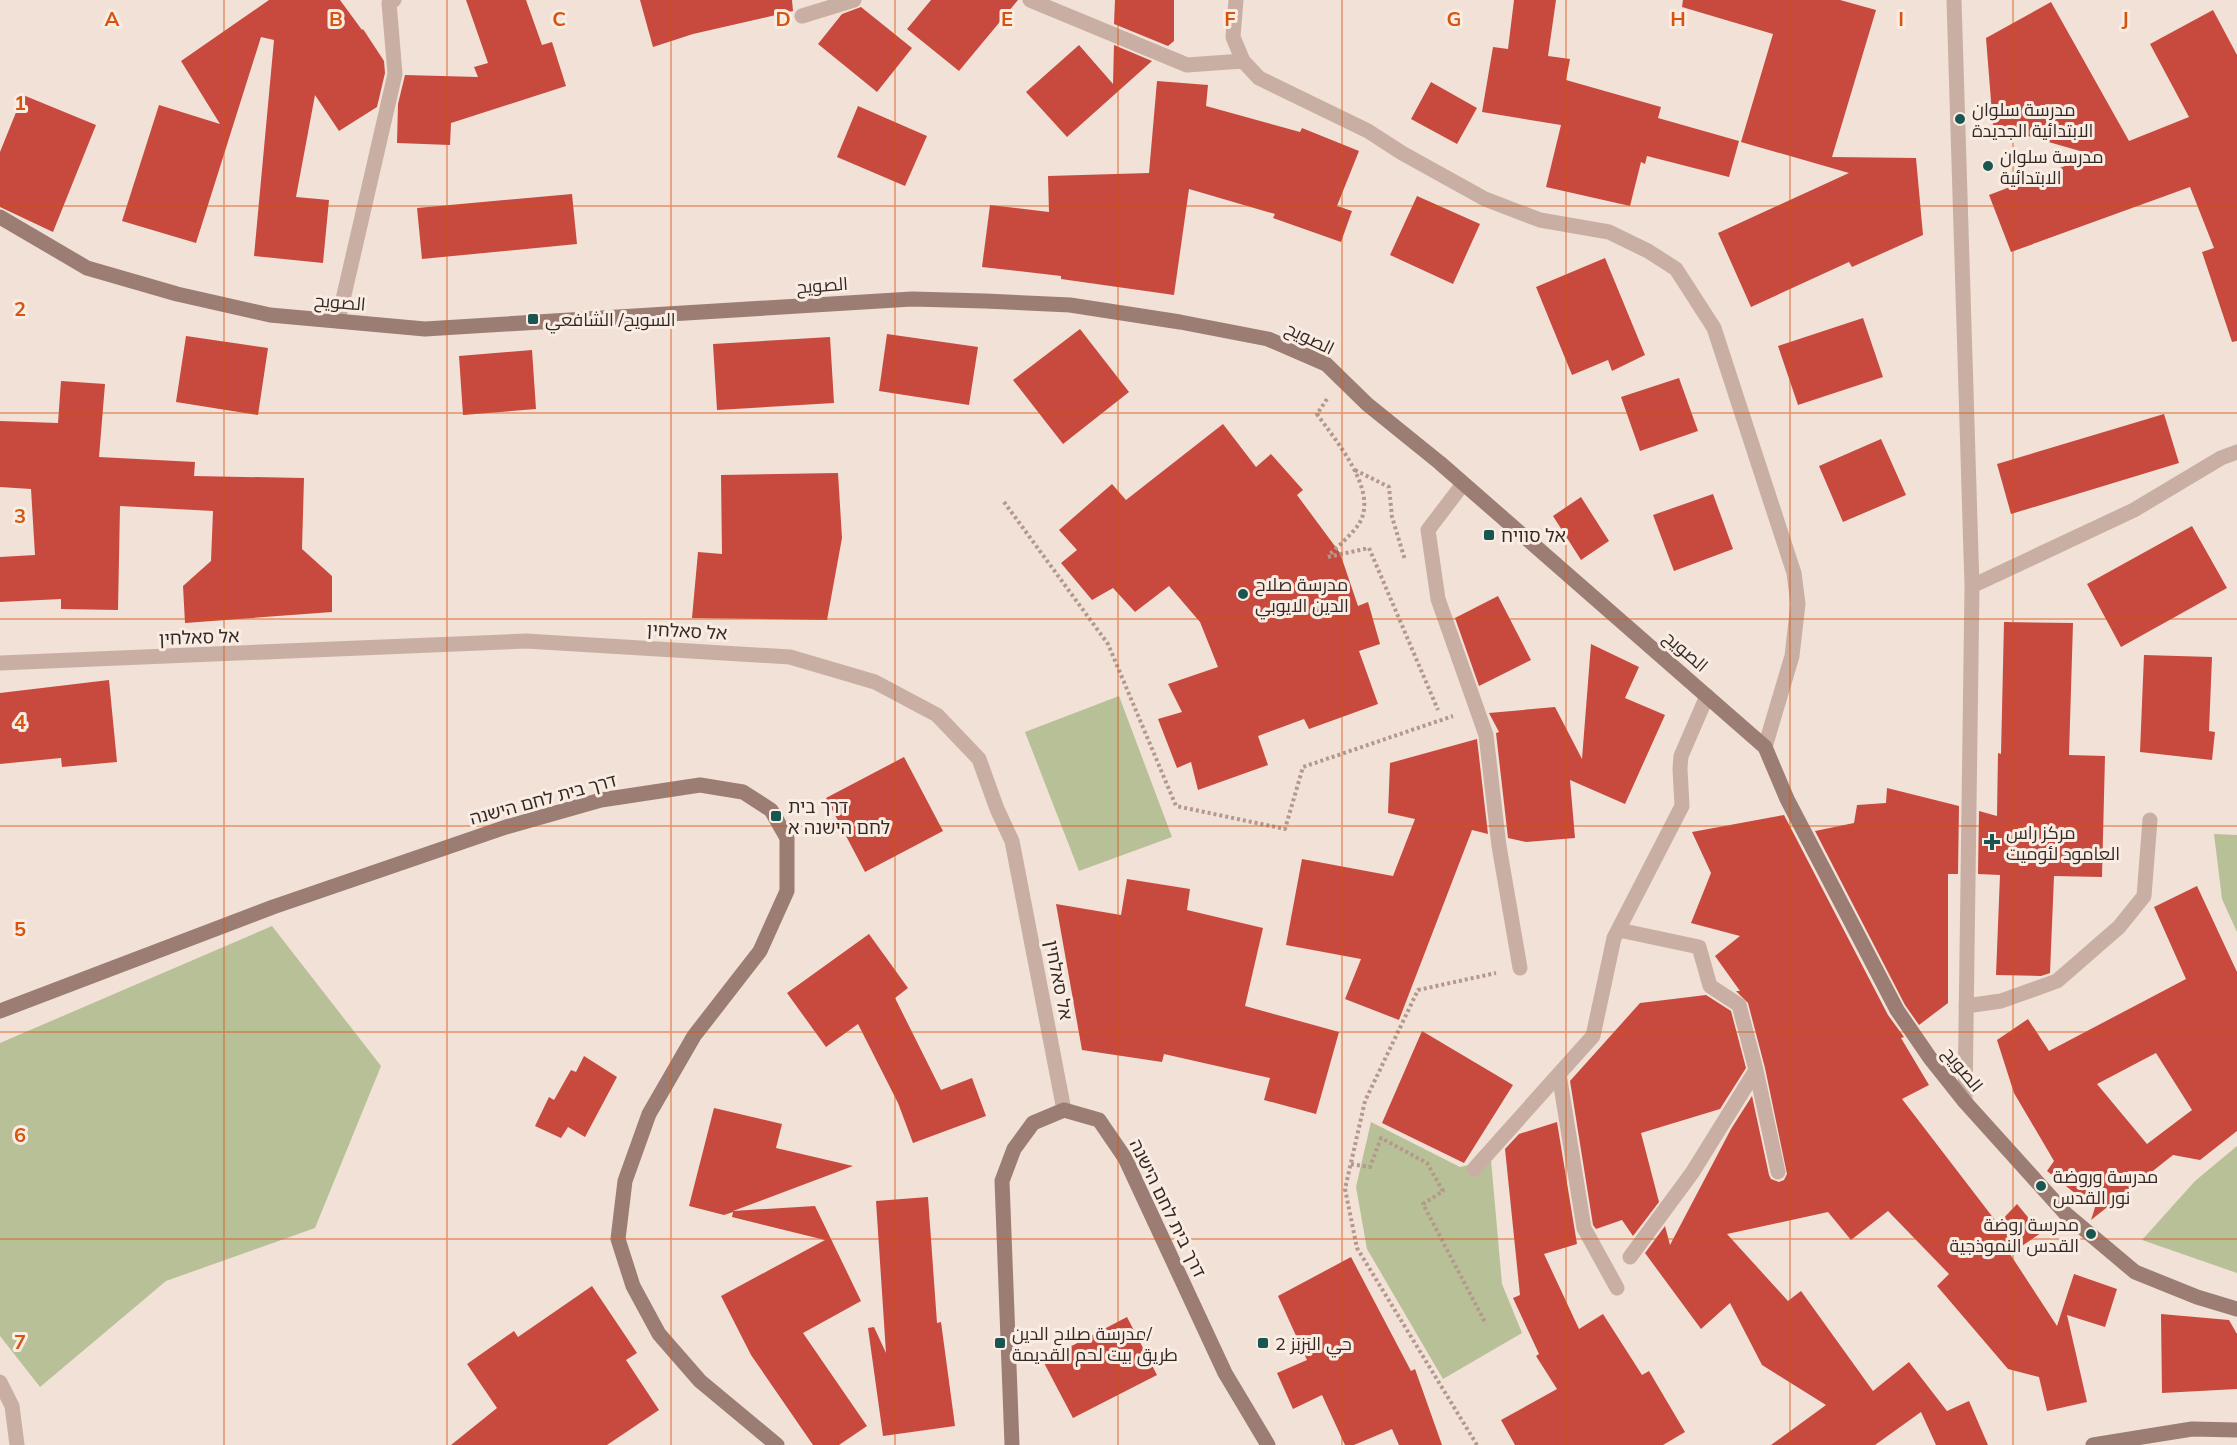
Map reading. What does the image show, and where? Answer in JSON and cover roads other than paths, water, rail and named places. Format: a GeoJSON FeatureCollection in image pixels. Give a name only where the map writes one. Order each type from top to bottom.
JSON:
{"type":"FeatureCollection","features":[{"type":"Feature","properties":{"kind":"street"},"geometry":{"type":"LineString","coordinates":[[338,321],[395,75],[389,3],[394,0]]}},
{"type":"Feature","properties":{"kind":"street"},"geometry":{"type":"LineString","coordinates":[[801,16],[854,0]]}},
{"type":"Feature","properties":{"kind":"street"},"geometry":{"type":"LineString","coordinates":[[1030,0],[1187,65],[1243,61]]}},
{"type":"Feature","properties":{"kind":"street"},"geometry":{"type":"LineString","coordinates":[[1236,0],[1233,37],[1243,61],[1259,78],[1368,131],[1402,153],[1485,199],[1540,220],[1609,232],[1648,251],[1676,269],[1714,328],[1794,573],[1797,604],[1792,656],[1765,747]]}},
{"type":"Feature","properties":{"kind":"street"},"geometry":{"type":"LineString","coordinates":[[1954,0],[1972,586],[1965,1102]]}},
{"type":"Feature","properties":{"kind":"street","name":"الصويح"},"geometry":{"type":"LineString","coordinates":[[0,217],[87,268],[177,294],[270,315],[425,329],[912,299],[1070,305],[1180,322],[1268,339],[1326,364],[1367,404],[1464,484],[1765,747],[1787,800],[1897,1010],[1929,1058],[1965,1102],[2066,1214],[2135,1272],[2197,1297],[2237,1309]]}},
{"type":"Feature","properties":{"kind":"street"},"geometry":{"type":"LineString","coordinates":[[1972,586],[2134,510],[2221,458],[2237,452]]}},
{"type":"Feature","properties":{"kind":"street"},"geometry":{"type":"LineString","coordinates":[[1464,484],[1428,530],[1438,599],[1486,735],[1499,846],[1520,968]]}},
{"type":"Feature","properties":{"kind":"street","name":"אל סאלחין"},"geometry":{"type":"LineString","coordinates":[[0,663],[526,641],[790,657],[875,682],[938,715],[979,759],[1012,842],[1064,1110]]}},
{"type":"Feature","properties":{"kind":"street"},"geometry":{"type":"LineString","coordinates":[[1474,1169],[1593,1036],[1614,938],[1682,806],[1681,756],[1707,696]]}},
{"type":"Feature","properties":{"kind":"street","name":"דרך בית לחם הישנה"},"geometry":{"type":"LineString","coordinates":[[0,1011],[273,907],[506,827],[601,800],[700,785],[743,792],[771,810],[787,838],[787,891],[760,951],[694,1036],[649,1114],[625,1181],[618,1239],[633,1286],[659,1334],[700,1381],[777,1445]]}},
{"type":"Feature","properties":{"kind":"street"},"geometry":{"type":"LineString","coordinates":[[1966,1006],[2001,1001],[2057,981],[2120,927],[2144,896],[2150,820]]}},
{"type":"Feature","properties":{"kind":"street"},"geometry":{"type":"LineString","coordinates":[[1619,930],[1699,947],[1710,986],[1739,1005],[1778,1172]]}},
{"type":"Feature","properties":{"kind":"street"},"geometry":{"type":"LineString","coordinates":[[1630,1257],[1692,1173],[1756,1070]]}},
{"type":"Feature","properties":{"kind":"street"},"geometry":{"type":"LineString","coordinates":[[1559,1074],[1584,1228],[1617,1288]]}},
{"type":"Feature","properties":{"kind":"street"},"geometry":{"type":"LineString","coordinates":[[1012,1445],[1002,1181],[1014,1149],[1034,1123],[1064,1110]]}},
{"type":"Feature","properties":{"kind":"street","name":"דרך בית לחם הישנה"},"geometry":{"type":"LineString","coordinates":[[1064,1110],[1099,1120],[1125,1158],[1225,1374],[1268,1445]]}},
{"type":"Feature","properties":{"kind":"street"},"geometry":{"type":"LineString","coordinates":[[0,1382],[12,1406],[17,1445]]}},
{"type":"Feature","properties":{"kind":"street"},"geometry":{"type":"LineString","coordinates":[[2093,1445],[2192,1429],[2237,1430]]}},
{"type":"Feature","properties":{"kind":"place","name":"مدرسة سلوان الابتدائية الجديدة"},"geometry":{"type":"Point","coordinates":[1960,119]}},
{"type":"Feature","properties":{"kind":"place","name":"مدرسة سلوان الابتدائية"},"geometry":{"type":"Point","coordinates":[1988,166]}},
{"type":"Feature","properties":{"kind":"place","name":"السويح/ الشافعي"},"geometry":{"type":"Point","coordinates":[533,319]}},
{"type":"Feature","properties":{"kind":"place","name":"אל סוויח"},"geometry":{"type":"Point","coordinates":[1489,535]}},
{"type":"Feature","properties":{"kind":"place","name":"مدرسة صلاح الدين الايوبي"},"geometry":{"type":"Point","coordinates":[1243,594]}},
{"type":"Feature","properties":{"kind":"place","name":"דרך בית לחם הישנה א"},"geometry":{"type":"Point","coordinates":[776,816]}},
{"type":"Feature","properties":{"kind":"place","name":"مركز راس العامود لئوميت"},"geometry":{"type":"Point","coordinates":[1992,842]}},
{"type":"Feature","properties":{"kind":"place","name":"مدرسة وروضة نور القدس"},"geometry":{"type":"Point","coordinates":[2041,1186]}},
{"type":"Feature","properties":{"kind":"place","name":"مدرسة روضة القدس النموذجية"},"geometry":{"type":"Point","coordinates":[2091,1234]}},
{"type":"Feature","properties":{"kind":"place","name":"مدرسة صلاح الدين/ طريق بيت لحم القديمة"},"geometry":{"type":"Point","coordinates":[1000,1343]}},
{"type":"Feature","properties":{"kind":"place","name":"حي البَزبَز 2"},"geometry":{"type":"Point","coordinates":[1263,1343]}}]}
